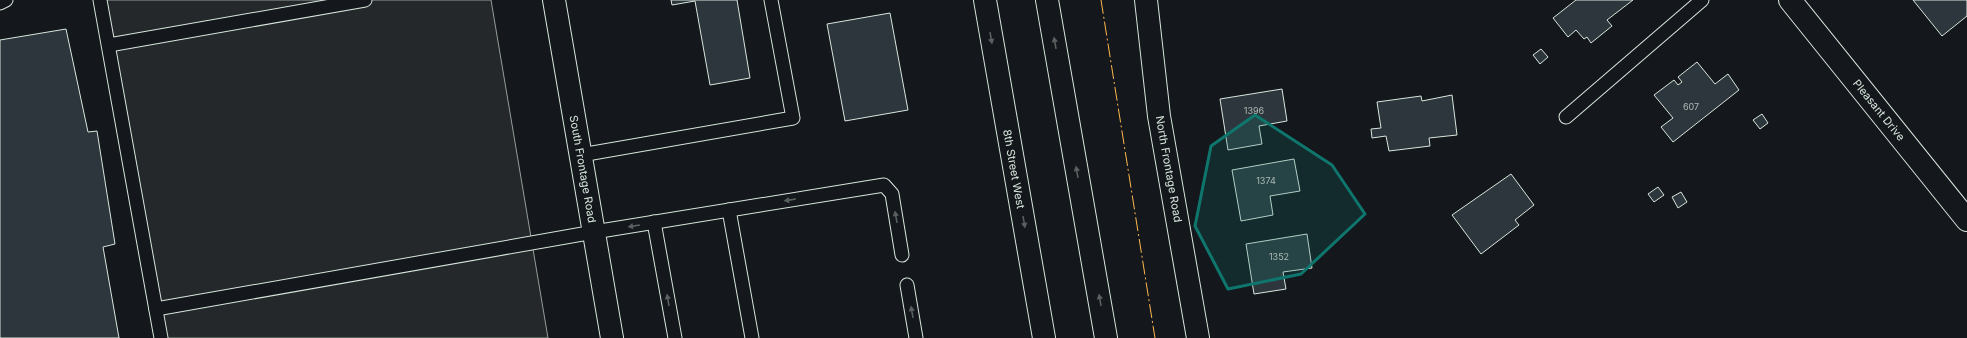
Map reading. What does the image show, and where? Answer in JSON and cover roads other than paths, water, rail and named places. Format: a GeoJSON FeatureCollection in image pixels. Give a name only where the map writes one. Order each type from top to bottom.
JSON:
{"type":"FeatureCollection","features":[{"type":"Feature","properties":{"kind":"main road","name":"South Frontage Road"},"geometry":{"type":"LineString","coordinates":[[554,0],[612,338]]}},
{"type":"Feature","properties":{"kind":"main road","name":"8th Street West"},"geometry":{"type":"LineString","coordinates":[[985,0],[1044,338]]}},
{"type":"Feature","properties":{"kind":"main road"},"geometry":{"type":"LineString","coordinates":[[1047,0],[1106,338]]}},
{"type":"Feature","properties":{"kind":"main road","name":"North Frontage Road"},"geometry":{"type":"LineString","coordinates":[[1146,0],[1159,116],[1198,338]]}},
{"type":"Feature","properties":{"kind":"main road","name":"Pleasant Drive"},"geometry":{"type":"LineString","coordinates":[[1790,0],[1967,220]]}},
{"type":"Feature","properties":{"kind":"lane"},"geometry":{"type":"LineString","coordinates":[[0,3],[6,0]]}},
{"type":"Feature","properties":{"kind":"lane"},"geometry":{"type":"LineString","coordinates":[[100,0],[110,45],[161,338]]}},
{"type":"Feature","properties":{"kind":"lane"},"geometry":{"type":"LineString","coordinates":[[110,45],[365,0]]}},
{"type":"Feature","properties":{"kind":"lane"},"geometry":{"type":"LineString","coordinates":[[581,155],[793,118],[771,0]]}},
{"type":"Feature","properties":{"kind":"lane"},"geometry":{"type":"LineString","coordinates":[[1566,117],[1702,0]]}},
{"type":"Feature","properties":{"kind":"lane"},"geometry":{"type":"LineString","coordinates":[[156,309],[594,232],[884,185],[892,194],[902,255]]}},
{"type":"Feature","properties":{"kind":"lane"},"geometry":{"type":"LineString","coordinates":[[729,210],[752,338]]}},
{"type":"Feature","properties":{"kind":"lane"},"geometry":{"type":"LineString","coordinates":[[654,222],[675,338]]}},
{"type":"Feature","properties":{"kind":"lane"},"geometry":{"type":"LineString","coordinates":[[907,285],[916,338]]}}]}
